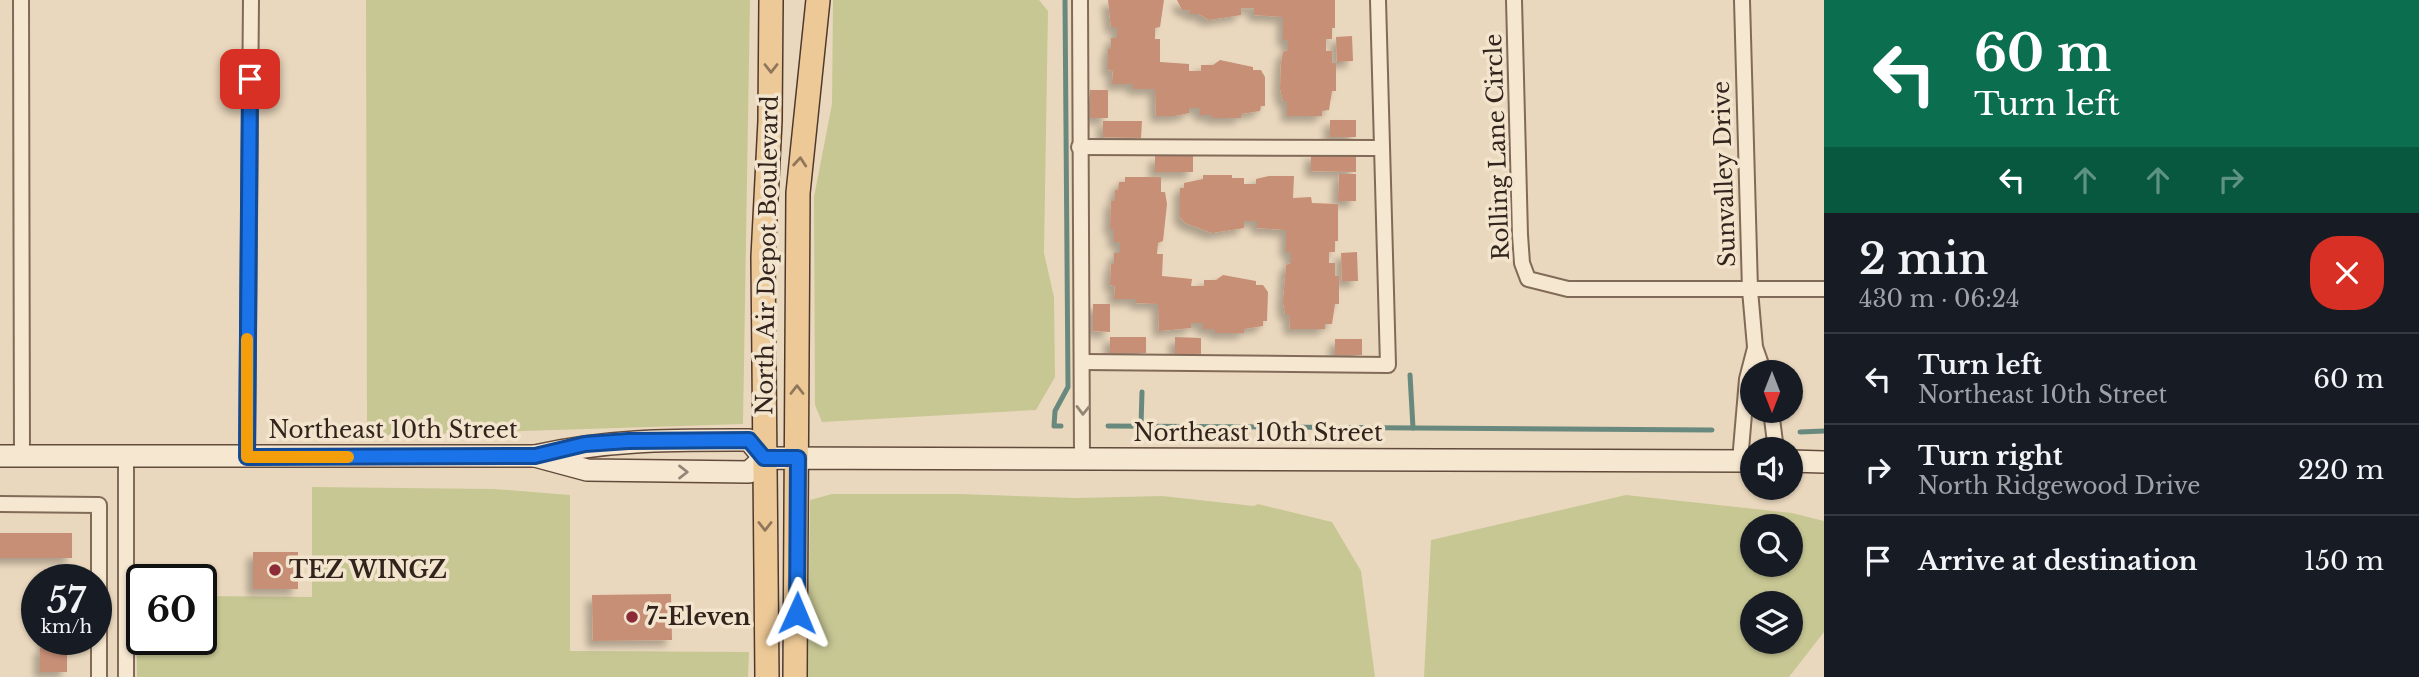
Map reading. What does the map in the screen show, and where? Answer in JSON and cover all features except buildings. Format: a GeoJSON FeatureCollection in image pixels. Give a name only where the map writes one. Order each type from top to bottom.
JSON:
{"type":"FeatureCollection","features":[{"type":"Feature","properties":{"kind":"main road","name":"North Air Depot Boulevard"},"geometry":{"type":"LineString","coordinates":[[766,677],[763,257],[770,121],[771,0]]}},
{"type":"Feature","properties":{"kind":"main road","name":"North Air Depot Boulevard"},"geometry":{"type":"LineString","coordinates":[[795,677],[797,193],[818,0]]}},
{"type":"Feature","properties":{"kind":"main road","name":"Northeast 10th Street"},"geometry":{"type":"LineString","coordinates":[[0,456],[535,456],[585,444],[749,440],[764,458]]}},
{"type":"Feature","properties":{"kind":"main road","name":"Northeast 10th Street"},"geometry":{"type":"LineString","coordinates":[[535,456],[587,470],[617,472],[749,472],[764,458],[1740,461]]}},
{"type":"Feature","properties":{"kind":"main road"},"geometry":{"type":"LineString","coordinates":[[1803,461],[1824,461]]}},
{"type":"Feature","properties":{"kind":"street"},"geometry":{"type":"LineString","coordinates":[[21,0],[22,456]]}},
{"type":"Feature","properties":{"kind":"street"},"geometry":{"type":"LineString","coordinates":[[247,457],[251,0]]}},
{"type":"Feature","properties":{"kind":"street"},"geometry":{"type":"LineString","coordinates":[[1080,0],[1079,147],[1084,362],[1082,458]]}},
{"type":"Feature","properties":{"kind":"street"},"geometry":{"type":"LineString","coordinates":[[1084,362],[1388,365],[1378,0]]}},
{"type":"Feature","properties":{"kind":"street","name":"Rolling Lane Circle"},"geometry":{"type":"LineString","coordinates":[[1514,0],[1520,235],[1522,263],[1528,279],[1567,289],[1749,290]]}},
{"type":"Feature","properties":{"kind":"street","name":"Sunvalley Drive"},"geometry":{"type":"LineString","coordinates":[[1742,0],[1749,290],[1755,347],[1760,360]]}},
{"type":"Feature","properties":{"kind":"street"},"geometry":{"type":"LineString","coordinates":[[1079,147],[1382,148]]}},
{"type":"Feature","properties":{"kind":"street"},"geometry":{"type":"LineString","coordinates":[[1749,290],[1824,289]]}},
{"type":"Feature","properties":{"kind":"street","name":"Sunvalley Drive"},"geometry":{"type":"LineString","coordinates":[[1746,437],[1747,379],[1755,347]]}},
{"type":"Feature","properties":{"kind":"street"},"geometry":{"type":"LineString","coordinates":[[126,457],[126,677]]}},
{"type":"Feature","properties":{"kind":"street"},"geometry":{"type":"LineString","coordinates":[[0,504],[99,505],[99,677]]}},
{"type":"Feature","properties":{"kind":"green space"},"geometry":{"type":"Polygon","coordinates":[[[366,0],[750,0],[743,424],[367,436],[366,0]]]}},
{"type":"Feature","properties":{"kind":"green space"},"geometry":{"type":"Polygon","coordinates":[[[833,0],[1039,0],[1048,11],[1044,253],[1054,297],[1055,377],[1036,410],[822,422],[815,405],[814,197],[832,104],[833,0]]]}},
{"type":"Feature","properties":{"kind":"green space"},"geometry":{"type":"Polygon","coordinates":[[[312,487],[494,489],[570,495],[570,651],[749,652],[748,677],[137,677],[137,655],[217,655],[217,596],[312,597],[312,487]]]}},
{"type":"Feature","properties":{"kind":"green space"},"geometry":{"type":"Polygon","coordinates":[[[832,494],[1076,498],[1162,496],[1254,506],[1258,504],[1332,522],[1361,571],[1375,677],[808,677],[810,500],[832,494]]]}},
{"type":"Feature","properties":{"kind":"green space"},"geometry":{"type":"Polygon","coordinates":[[[1626,495],[1796,514],[1740,514],[1740,577],[1803,577],[1803,516],[1824,521],[1824,632],[1789,677],[1424,677],[1431,540],[1626,495]]]}},
{"type":"Feature","properties":{"kind":"waterway"},"geometry":{"type":"LineString","coordinates":[[1061,426],[1054,426],[1055,411],[1068,387],[1065,0]]}},
{"type":"Feature","properties":{"kind":"waterway"},"geometry":{"type":"LineString","coordinates":[[1410,375],[1413,428]]}},
{"type":"Feature","properties":{"kind":"waterway"},"geometry":{"type":"LineString","coordinates":[[1141,426],[1142,392]]}},
{"type":"Feature","properties":{"kind":"waterway"},"geometry":{"type":"LineString","coordinates":[[1108,426],[1712,430]]}},
{"type":"Feature","properties":{"kind":"waterway"},"geometry":{"type":"LineString","coordinates":[[1800,432],[1824,431]]}},
{"type":"Feature","properties":{"kind":"slow traffic"},"geometry":{"type":"LineString","coordinates":[[247,339],[247,457],[348,457]]}},
{"type":"Feature","properties":{"kind":"place","name":"TEZ WINGZ"},"geometry":{"type":"Point","coordinates":[275,570]}},
{"type":"Feature","properties":{"kind":"place","name":"7-Eleven"},"geometry":{"type":"Point","coordinates":[632,617]}},
{"type":"Feature","properties":{"kind":"route"},"geometry":{"type":"LineString","coordinates":[[250,79],[247,457],[535,456],[585,444],[749,440],[764,458],[798,458],[797,613]]}}]}
